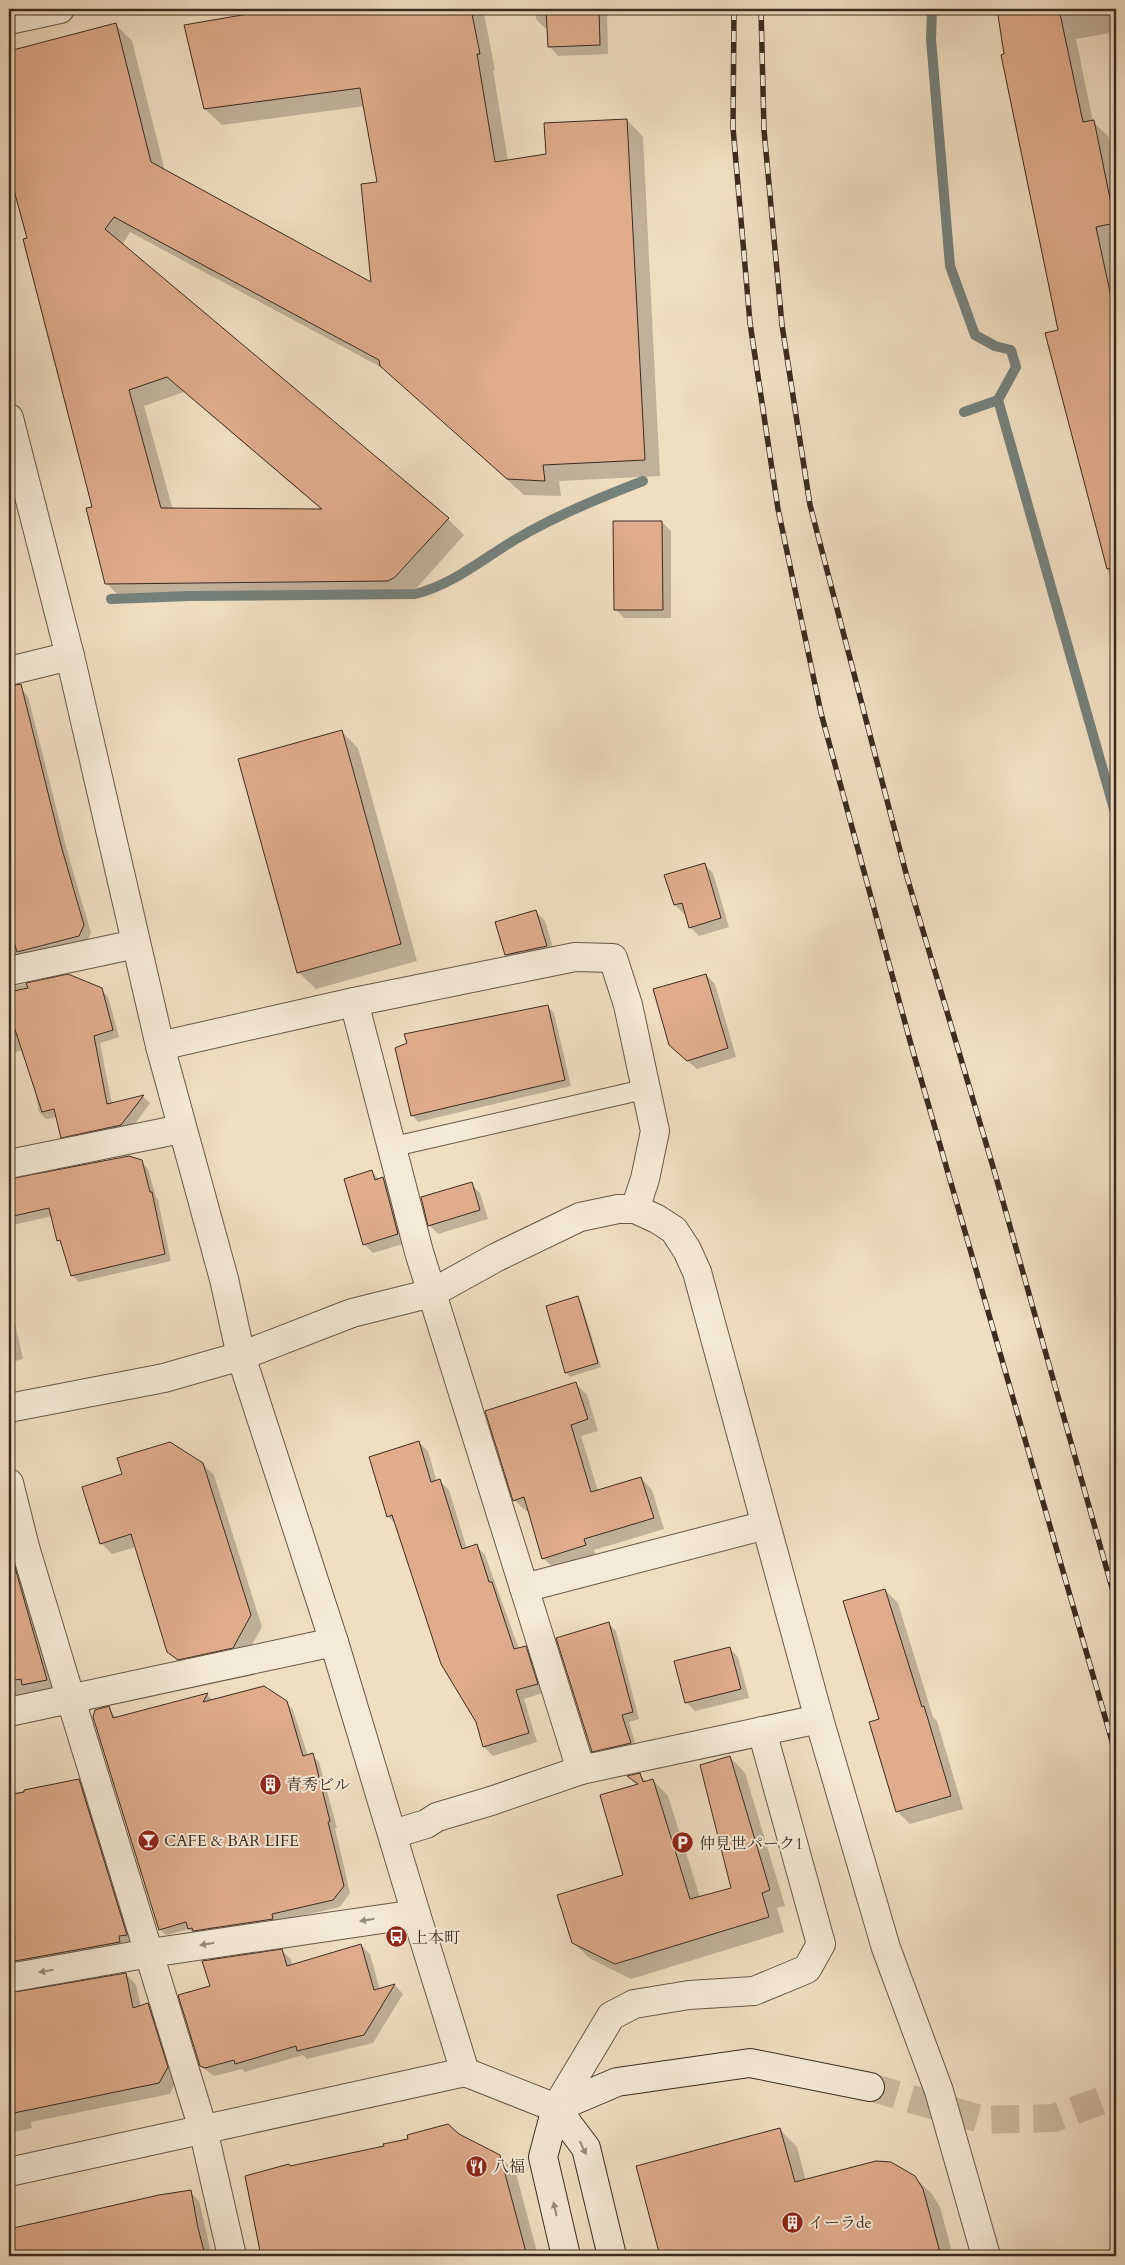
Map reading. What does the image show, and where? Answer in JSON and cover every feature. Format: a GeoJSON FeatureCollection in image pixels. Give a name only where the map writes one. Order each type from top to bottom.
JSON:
{"type":"FeatureCollection","features":[{"type":"Feature","properties":{"kind":"street"},"geometry":{"type":"LineString","coordinates":[[9,20],[60,9]]}},
{"type":"Feature","properties":{"kind":"street"},"geometry":{"type":"LineString","coordinates":[[9,418],[70,656],[160,1046],[181,1129],[224,1279],[241,1356],[334,1642],[465,2072]]}},
{"type":"Feature","properties":{"kind":"street"},"geometry":{"type":"LineString","coordinates":[[9,671],[70,656]]}},
{"type":"Feature","properties":{"kind":"street"},"geometry":{"type":"LineString","coordinates":[[9,971],[136,944]]}},
{"type":"Feature","properties":{"kind":"street"},"geometry":{"type":"LineString","coordinates":[[160,1046],[354,1002],[575,957],[613,958],[628,1005],[655,1131],[645,1178],[635,1209]]}},
{"type":"Feature","properties":{"kind":"street"},"geometry":{"type":"LineString","coordinates":[[354,1002],[419,1252],[580,1770]]}},
{"type":"Feature","properties":{"kind":"street"},"geometry":{"type":"LineString","coordinates":[[9,1164],[181,1129]]}},
{"type":"Feature","properties":{"kind":"street"},"geometry":{"type":"LineString","coordinates":[[9,1408],[164,1378],[241,1356],[352,1313],[432,1293],[497,1257],[580,1217],[618,1209],[635,1209],[657,1219],[674,1230],[687,1250],[697,1272],[819,1719],[886,1948],[939,2091],[986,2256]]}},
{"type":"Feature","properties":{"kind":"street"},"geometry":{"type":"LineString","coordinates":[[9,1483],[17,1549],[71,1700],[150,1953],[203,2129],[232,2256]]}},
{"type":"Feature","properties":{"kind":"street"},"geometry":{"type":"LineString","coordinates":[[524,1588],[766,1525]]}},
{"type":"Feature","properties":{"kind":"street"},"geometry":{"type":"LineString","coordinates":[[9,1712],[71,1700],[288,1650],[334,1642]]}},
{"type":"Feature","properties":{"kind":"street"},"geometry":{"type":"LineString","coordinates":[[392,1834],[426,1824],[437,1817],[491,1801],[580,1770],[819,1719]]}},
{"type":"Feature","properties":{"kind":"street"},"geometry":{"type":"LineString","coordinates":[[566,2256],[543,2157],[556,2108],[611,2016],[634,2004],[689,1995],[754,1991],[807,1969],[821,1944],[762,1731]]}},
{"type":"Feature","properties":{"kind":"street"},"geometry":{"type":"LineString","coordinates":[[9,1978],[150,1953],[416,1914]]}},
{"type":"Feature","properties":{"kind":"street"},"geometry":{"type":"LineString","coordinates":[[556,2108],[617,2082],[750,2063],[870,2087]]}},
{"type":"Feature","properties":{"kind":"street"},"geometry":{"type":"LineString","coordinates":[[9,2172],[465,2072],[556,2108],[586,2148],[612,2256]]}},
{"type":"Feature","properties":{"kind":"lane"},"geometry":{"type":"LineString","coordinates":[[392,1147],[646,1089]]}},
{"type":"Feature","properties":{"kind":"building"},"geometry":{"type":"Polygon","coordinates":[[[277,9],[471,9],[480,54],[477,54],[495,162],[546,154],[544,123],[627,119],[645,460],[543,465],[545,481],[507,479],[380,366],[379,360],[114,217],[105,229],[449,518],[395,577],[388,581],[105,584],[86,508],[92,507],[23,239],[27,238],[9,172],[9,51],[116,23],[151,162],[371,282],[361,184],[377,182],[360,88],[204,109],[184,25],[277,9]],[[167,377],[129,390],[161,508],[322,509],[167,377]]]}},
{"type":"Feature","properties":{"kind":"building"},"geometry":{"type":"Polygon","coordinates":[[[546,9],[599,9],[600,45],[548,47],[546,9]]]}},
{"type":"Feature","properties":{"kind":"building"},"geometry":{"type":"Polygon","coordinates":[[[997,9],[1059,9],[1083,122],[1094,120],[1115,223],[1096,227],[1116,320],[1116,568],[1107,569],[1045,333],[1058,330],[1001,55],[1004,54],[997,9]]]}},
{"type":"Feature","properties":{"kind":"building"},"geometry":{"type":"Polygon","coordinates":[[[613,521],[662,521],[663,610],[614,610],[613,521]]]}},
{"type":"Feature","properties":{"kind":"building"},"geometry":{"type":"Polygon","coordinates":[[[21,684],[62,849],[84,925],[79,936],[17,952],[9,925],[9,686],[21,684]]]}},
{"type":"Feature","properties":{"kind":"building"},"geometry":{"type":"Polygon","coordinates":[[[342,730],[401,944],[297,973],[238,759],[342,730]]]}},
{"type":"Feature","properties":{"kind":"building"},"geometry":{"type":"Polygon","coordinates":[[[705,863],[721,918],[689,928],[682,903],[674,905],[664,875],[705,863]]]}},
{"type":"Feature","properties":{"kind":"building"},"geometry":{"type":"Polygon","coordinates":[[[536,910],[547,946],[505,955],[495,922],[536,910]]]}},
{"type":"Feature","properties":{"kind":"building"},"geometry":{"type":"Polygon","coordinates":[[[68,974],[102,988],[113,1030],[94,1036],[107,1104],[144,1095],[121,1125],[61,1138],[54,1109],[42,1112],[9,1011],[9,992],[28,988],[26,983],[68,974]]]}},
{"type":"Feature","properties":{"kind":"building"},"geometry":{"type":"Polygon","coordinates":[[[706,974],[728,1048],[687,1061],[669,1045],[653,989],[706,974]]]}},
{"type":"Feature","properties":{"kind":"building"},"geometry":{"type":"Polygon","coordinates":[[[548,1005],[565,1080],[411,1116],[395,1048],[407,1043],[404,1034],[548,1005]]]}},
{"type":"Feature","properties":{"kind":"building"},"geometry":{"type":"Polygon","coordinates":[[[129,1156],[142,1160],[150,1192],[152,1192],[165,1254],[71,1276],[60,1240],[57,1241],[49,1208],[9,1217],[9,1179],[129,1156]]]}},
{"type":"Feature","properties":{"kind":"building"},"geometry":{"type":"Polygon","coordinates":[[[372,1170],[375,1180],[383,1177],[398,1234],[363,1245],[344,1179],[372,1170]]]}},
{"type":"Feature","properties":{"kind":"building"},"geometry":{"type":"Polygon","coordinates":[[[472,1182],[480,1210],[428,1226],[421,1197],[472,1182]]]}},
{"type":"Feature","properties":{"kind":"building"},"geometry":{"type":"Polygon","coordinates":[[[578,1296],[598,1363],[565,1373],[546,1306],[578,1296]]]}},
{"type":"Feature","properties":{"kind":"building"},"geometry":{"type":"Polygon","coordinates":[[[576,1382],[588,1419],[571,1425],[591,1492],[641,1477],[654,1518],[584,1539],[586,1545],[542,1559],[524,1497],[513,1501],[485,1411],[576,1382]]]}},
{"type":"Feature","properties":{"kind":"building"},"geometry":{"type":"Polygon","coordinates":[[[419,1441],[431,1482],[440,1479],[462,1549],[477,1544],[489,1582],[492,1582],[514,1649],[526,1646],[538,1684],[516,1690],[529,1733],[483,1747],[476,1722],[441,1664],[392,1515],[387,1517],[369,1457],[419,1441]]]}},
{"type":"Feature","properties":{"kind":"building"},"geometry":{"type":"Polygon","coordinates":[[[170,1442],[203,1463],[251,1615],[233,1648],[178,1660],[167,1652],[131,1534],[100,1544],[82,1487],[122,1474],[117,1458],[170,1442]]]}},
{"type":"Feature","properties":{"kind":"building"},"geometry":{"type":"Polygon","coordinates":[[[9,1557],[12,1557],[47,1680],[22,1685],[21,1679],[9,1681],[9,1557]]]}},
{"type":"Feature","properties":{"kind":"building"},"geometry":{"type":"Polygon","coordinates":[[[885,1589],[922,1707],[924,1706],[951,1796],[896,1812],[869,1722],[879,1719],[843,1601],[885,1589]]]}},
{"type":"Feature","properties":{"kind":"building"},"geometry":{"type":"Polygon","coordinates":[[[609,1622],[633,1712],[622,1715],[631,1743],[592,1752],[556,1638],[609,1622]]]}},
{"type":"Feature","properties":{"kind":"building"},"geometry":{"type":"Polygon","coordinates":[[[730,1647],[741,1689],[685,1703],[674,1661],[730,1647]]]}},
{"type":"Feature","properties":{"kind":"building"},"geometry":{"type":"Polygon","coordinates":[[[264,1686],[287,1701],[303,1756],[313,1753],[344,1886],[333,1900],[272,1914],[273,1919],[193,1931],[192,1928],[188,1929],[186,1922],[159,1930],[93,1717],[95,1710],[109,1706],[113,1718],[208,1693],[203,1702],[264,1686]]]}},
{"type":"Feature","properties":{"kind":"building","name":"仲見世パーク1"},"geometry":{"type":"Polygon","coordinates":[[[730,1756],[770,1890],[762,1893],[769,1917],[615,1964],[572,1943],[557,1895],[623,1875],[600,1795],[638,1784],[627,1776],[640,1773],[643,1782],[653,1779],[690,1899],[731,1888],[700,1765],[730,1756]]]}},
{"type":"Feature","properties":{"kind":"building"},"geometry":{"type":"Polygon","coordinates":[[[79,1779],[127,1935],[119,1936],[120,1942],[9,1962],[9,1939],[15,1938],[9,1907],[9,1795],[24,1792],[24,1790],[79,1779]]]}},
{"type":"Feature","properties":{"kind":"building"},"geometry":{"type":"Polygon","coordinates":[[[361,1944],[374,1990],[395,1984],[364,2035],[297,2051],[296,2046],[235,2064],[234,2060],[205,2068],[200,2066],[178,1995],[210,1986],[202,1961],[282,1949],[287,1966],[361,1944]]]}},
{"type":"Feature","properties":{"kind":"building"},"geometry":{"type":"Polygon","coordinates":[[[126,1973],[133,2008],[148,2003],[168,2067],[159,2083],[9,2114],[9,1993],[126,1973]]]}},
{"type":"Feature","properties":{"kind":"building"},"geometry":{"type":"Polygon","coordinates":[[[448,2124],[459,2134],[500,2155],[527,2256],[261,2256],[245,2176],[289,2164],[290,2166],[384,2146],[383,2144],[408,2139],[407,2135],[448,2124]]]}},
{"type":"Feature","properties":{"kind":"building","name":"イーラde"},"geometry":{"type":"Polygon","coordinates":[[[780,2128],[795,2182],[876,2161],[891,2162],[915,2176],[923,2189],[941,2256],[660,2256],[636,2166],[780,2128]]]}},
{"type":"Feature","properties":{"kind":"building"},"geometry":{"type":"Polygon","coordinates":[[[191,2190],[204,2251],[185,2256],[9,2256],[9,2229],[159,2195],[191,2190]]]}},
{"type":"Feature","properties":{"kind":"waterway"},"geometry":{"type":"LineString","coordinates":[[932,9],[931,39],[950,266],[975,335],[995,346],[1011,350],[1016,367],[998,400],[964,412]]}},
{"type":"Feature","properties":{"kind":"waterway"},"geometry":{"type":"LineString","coordinates":[[998,400],[1116,816]]}},
{"type":"Feature","properties":{"kind":"waterway"},"geometry":{"type":"LineString","coordinates":[[111,599],[190,596],[415,594],[429,590],[456,577],[518,538],[564,514],[643,481]]}},
{"type":"Feature","properties":{"kind":"tunnel"},"geometry":{"type":"LineString","coordinates":[[870,2087],[984,2120],[1054,2118],[1116,2095]]}},
{"type":"Feature","properties":{"kind":"railway"},"geometry":{"type":"LineString","coordinates":[[734,9],[733,128],[750,323],[778,509],[821,713],[910,1041],[1116,1755]]}},
{"type":"Feature","properties":{"kind":"railway"},"geometry":{"type":"LineString","coordinates":[[761,9],[764,130],[782,325],[810,505],[907,877],[996,1177],[1116,1602]]}},
{"type":"Feature","properties":{"kind":"place","name":"青秀ビル"},"geometry":{"type":"Point","coordinates":[270,1784]}},
{"type":"Feature","properties":{"kind":"place","name":"CAFE & BAR LIFE"},"geometry":{"type":"Point","coordinates":[148,1840]}},
{"type":"Feature","properties":{"kind":"place","name":"仲見世パーク1"},"geometry":{"type":"Point","coordinates":[683,1843]}},
{"type":"Feature","properties":{"kind":"place","name":"上本町"},"geometry":{"type":"Point","coordinates":[396,1937]}},
{"type":"Feature","properties":{"kind":"place","name":"八福"},"geometry":{"type":"Point","coordinates":[477,2166]}},
{"type":"Feature","properties":{"kind":"place","name":"イーラde"},"geometry":{"type":"Point","coordinates":[792,2222]}}]}
